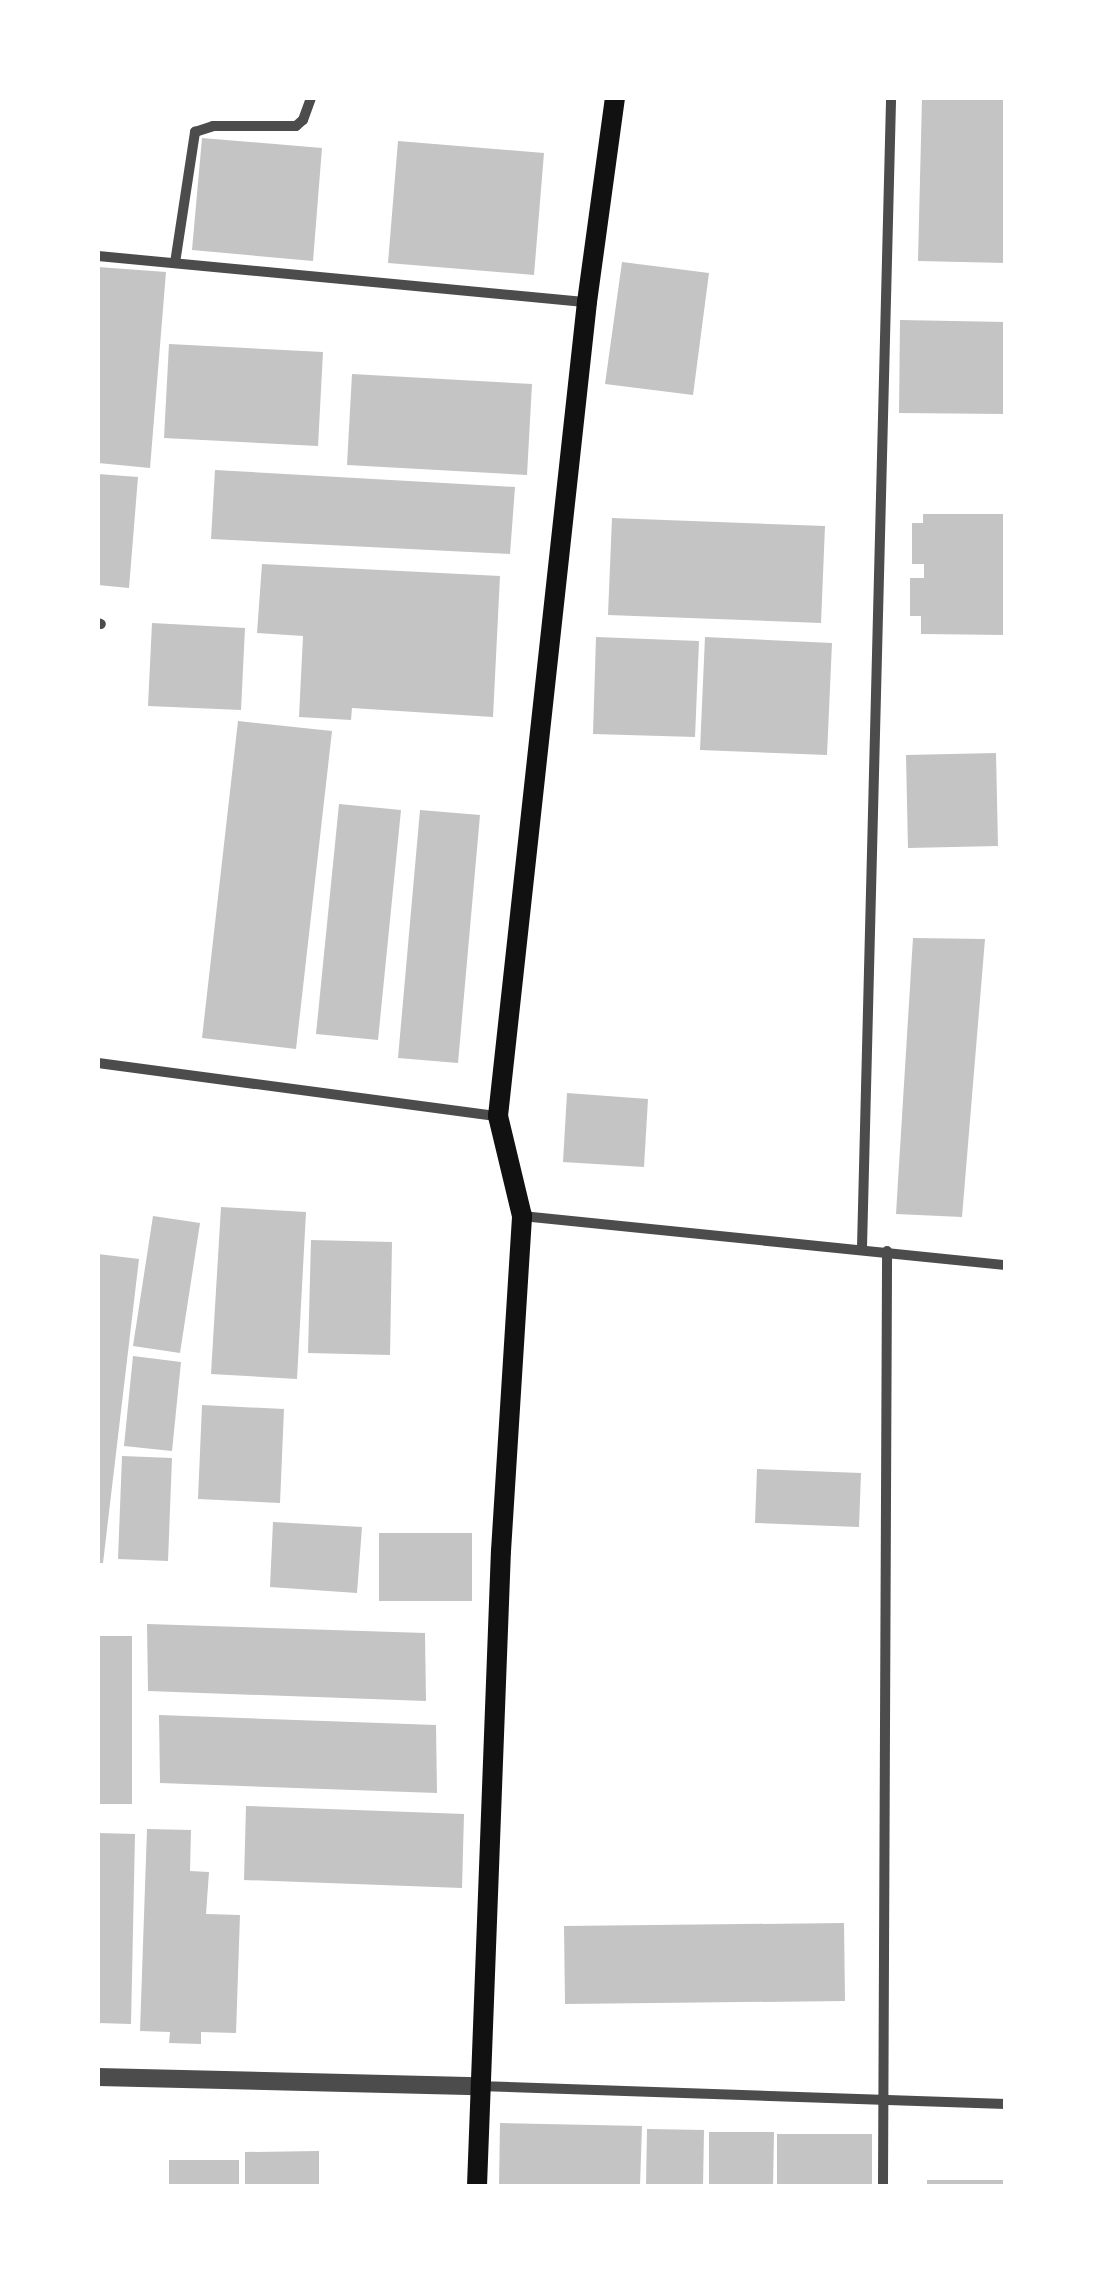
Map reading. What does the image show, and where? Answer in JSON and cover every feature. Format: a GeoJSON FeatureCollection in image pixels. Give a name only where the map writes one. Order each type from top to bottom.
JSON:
{"type":"FeatureCollection","features":[{"type":"Feature","properties":{"kind":"main road"},"geometry":{"type":"LineString","coordinates":[[477,2186],[501,1551],[522,1216],[498,1116],[587,302],[615,98]]}},
{"type":"Feature","properties":{"kind":"street"},"geometry":{"type":"LineString","coordinates":[[175,263],[195,132],[212,126],[296,126],[304,120],[310,98]]}},
{"type":"Feature","properties":{"kind":"street"},"geometry":{"type":"LineString","coordinates":[[862,1247],[892,98]]}},
{"type":"Feature","properties":{"kind":"street"},"geometry":{"type":"LineString","coordinates":[[98,256],[587,302]]}},
{"type":"Feature","properties":{"kind":"street"},"geometry":{"type":"LineString","coordinates":[[98,1062],[498,1116]]}},
{"type":"Feature","properties":{"kind":"street"},"geometry":{"type":"LineString","coordinates":[[522,1216],[1006,1264]]}},
{"type":"Feature","properties":{"kind":"street"},"geometry":{"type":"LineString","coordinates":[[883,2186],[887,1251]]}},
{"type":"Feature","properties":{"kind":"street"},"geometry":{"type":"LineString","coordinates":[[98,2077],[1006,2104]]}},
{"type":"Feature","properties":{"kind":"building"},"geometry":{"type":"Polygon","coordinates":[[[922,98],[1006,98],[1006,263],[918,261],[922,98]]]}},
{"type":"Feature","properties":{"kind":"building"},"geometry":{"type":"Polygon","coordinates":[[[202,138],[322,148],[313,261],[192,250],[202,138]]]}},
{"type":"Feature","properties":{"kind":"building"},"geometry":{"type":"Polygon","coordinates":[[[398,141],[544,153],[534,275],[388,263],[398,141]]]}},
{"type":"Feature","properties":{"kind":"building"},"geometry":{"type":"Polygon","coordinates":[[[622,262],[709,273],[693,395],[605,384],[622,262]]]}},
{"type":"Feature","properties":{"kind":"building"},"geometry":{"type":"Polygon","coordinates":[[[98,267],[166,272],[150,468],[98,463],[98,267]]]}},
{"type":"Feature","properties":{"kind":"building"},"geometry":{"type":"Polygon","coordinates":[[[900,320],[1006,322],[1006,414],[899,413],[900,320]]]}},
{"type":"Feature","properties":{"kind":"building"},"geometry":{"type":"Polygon","coordinates":[[[169,344],[323,352],[318,446],[164,438],[169,344]]]}},
{"type":"Feature","properties":{"kind":"building"},"geometry":{"type":"Polygon","coordinates":[[[352,374],[532,384],[527,475],[347,465],[352,374]]]}},
{"type":"Feature","properties":{"kind":"building"},"geometry":{"type":"Polygon","coordinates":[[[215,470],[515,487],[510,554],[211,539],[215,470]]]}},
{"type":"Feature","properties":{"kind":"building"},"geometry":{"type":"Polygon","coordinates":[[[98,474],[138,477],[129,588],[98,585],[98,474]]]}},
{"type":"Feature","properties":{"kind":"building"},"geometry":{"type":"Polygon","coordinates":[[[923,514],[1006,514],[1006,635],[921,634],[921,616],[910,616],[910,578],[924,578],[924,564],[912,564],[912,523],[923,523],[923,514]]]}},
{"type":"Feature","properties":{"kind":"building"},"geometry":{"type":"Polygon","coordinates":[[[612,518],[825,526],[821,623],[608,615],[612,518]]]}},
{"type":"Feature","properties":{"kind":"building"},"geometry":{"type":"Polygon","coordinates":[[[262,564],[500,576],[493,717],[352,708],[351,720],[299,717],[303,636],[257,633],[262,564]]]}},
{"type":"Feature","properties":{"kind":"building"},"geometry":{"type":"Polygon","coordinates":[[[152,623],[245,628],[241,710],[148,706],[152,623]]]}},
{"type":"Feature","properties":{"kind":"building"},"geometry":{"type":"Polygon","coordinates":[[[596,637],[699,641],[695,737],[593,734],[596,637]]]}},
{"type":"Feature","properties":{"kind":"building"},"geometry":{"type":"Polygon","coordinates":[[[705,637],[832,643],[827,755],[700,750],[705,637]]]}},
{"type":"Feature","properties":{"kind":"building"},"geometry":{"type":"Polygon","coordinates":[[[238,721],[332,731],[296,1049],[202,1038],[238,721]]]}},
{"type":"Feature","properties":{"kind":"building"},"geometry":{"type":"Polygon","coordinates":[[[996,753],[998,846],[908,848],[906,755],[996,753]]]}},
{"type":"Feature","properties":{"kind":"building"},"geometry":{"type":"Polygon","coordinates":[[[339,804],[401,810],[378,1040],[316,1034],[339,804]]]}},
{"type":"Feature","properties":{"kind":"building"},"geometry":{"type":"Polygon","coordinates":[[[420,810],[480,815],[458,1063],[398,1058],[420,810]]]}},
{"type":"Feature","properties":{"kind":"building"},"geometry":{"type":"Polygon","coordinates":[[[913,938],[985,939],[962,1217],[896,1214],[913,938]]]}},
{"type":"Feature","properties":{"kind":"building"},"geometry":{"type":"Polygon","coordinates":[[[567,1093],[648,1099],[644,1167],[563,1162],[567,1093]]]}},
{"type":"Feature","properties":{"kind":"building"},"geometry":{"type":"Polygon","coordinates":[[[221,1207],[306,1212],[297,1379],[211,1374],[221,1207]]]}},
{"type":"Feature","properties":{"kind":"building"},"geometry":{"type":"Polygon","coordinates":[[[153,1216],[200,1223],[180,1353],[133,1346],[153,1216]]]}},
{"type":"Feature","properties":{"kind":"building"},"geometry":{"type":"Polygon","coordinates":[[[311,1240],[392,1242],[390,1355],[308,1353],[311,1240]]]}},
{"type":"Feature","properties":{"kind":"building"},"geometry":{"type":"Polygon","coordinates":[[[98,1254],[139,1259],[103,1563],[98,1563],[98,1254]]]}},
{"type":"Feature","properties":{"kind":"building"},"geometry":{"type":"Polygon","coordinates":[[[133,1356],[181,1362],[172,1451],[124,1446],[133,1356]]]}},
{"type":"Feature","properties":{"kind":"building"},"geometry":{"type":"Polygon","coordinates":[[[202,1405],[284,1409],[280,1503],[198,1499],[202,1405]]]}},
{"type":"Feature","properties":{"kind":"building"},"geometry":{"type":"Polygon","coordinates":[[[122,1456],[172,1458],[168,1561],[118,1559],[122,1456]]]}},
{"type":"Feature","properties":{"kind":"building"},"geometry":{"type":"Polygon","coordinates":[[[757,1469],[861,1473],[859,1527],[755,1523],[757,1469]]]}},
{"type":"Feature","properties":{"kind":"building"},"geometry":{"type":"Polygon","coordinates":[[[273,1522],[362,1527],[357,1593],[270,1587],[273,1522]]]}},
{"type":"Feature","properties":{"kind":"building"},"geometry":{"type":"Polygon","coordinates":[[[379,1533],[472,1533],[472,1601],[379,1601],[379,1533]]]}},
{"type":"Feature","properties":{"kind":"building"},"geometry":{"type":"Polygon","coordinates":[[[147,1624],[425,1633],[426,1701],[148,1691],[147,1624]]]}},
{"type":"Feature","properties":{"kind":"building"},"geometry":{"type":"Polygon","coordinates":[[[98,1636],[132,1636],[132,1804],[98,1804],[98,1636]]]}},
{"type":"Feature","properties":{"kind":"building"},"geometry":{"type":"Polygon","coordinates":[[[159,1715],[436,1725],[437,1793],[160,1783],[159,1715]]]}},
{"type":"Feature","properties":{"kind":"building"},"geometry":{"type":"Polygon","coordinates":[[[246,1806],[464,1814],[462,1888],[244,1880],[246,1806]]]}},
{"type":"Feature","properties":{"kind":"building"},"geometry":{"type":"Polygon","coordinates":[[[147,1829],[191,1830],[190,1871],[209,1872],[206,1914],[240,1915],[236,2033],[201,2032],[201,2044],[169,2043],[170,2032],[140,2031],[147,1829]]]}},
{"type":"Feature","properties":{"kind":"building"},"geometry":{"type":"Polygon","coordinates":[[[99,1833],[135,1834],[131,2024],[98,2023],[99,1833]]]}},
{"type":"Feature","properties":{"kind":"building"},"geometry":{"type":"Polygon","coordinates":[[[844,1923],[845,2001],[565,2004],[564,1926],[844,1923]]]}},
{"type":"Feature","properties":{"kind":"building"},"geometry":{"type":"Polygon","coordinates":[[[500,2123],[642,2126],[640,2186],[499,2186],[500,2123]]]}},
{"type":"Feature","properties":{"kind":"building"},"geometry":{"type":"Polygon","coordinates":[[[647,2129],[704,2130],[703,2186],[646,2186],[647,2129]]]}},
{"type":"Feature","properties":{"kind":"building"},"geometry":{"type":"Polygon","coordinates":[[[709,2132],[774,2132],[773,2186],[709,2186],[709,2132]]]}},
{"type":"Feature","properties":{"kind":"building"},"geometry":{"type":"Polygon","coordinates":[[[777,2134],[872,2134],[872,2186],[777,2186],[777,2134]]]}},
{"type":"Feature","properties":{"kind":"building"},"geometry":{"type":"Polygon","coordinates":[[[319,2151],[319,2186],[245,2186],[245,2152],[319,2151]]]}},
{"type":"Feature","properties":{"kind":"building"},"geometry":{"type":"Polygon","coordinates":[[[169,2160],[239,2160],[239,2186],[169,2186],[169,2160]]]}},
{"type":"Feature","properties":{"kind":"building"},"geometry":{"type":"Polygon","coordinates":[[[927,2180],[1006,2180],[1006,2186],[927,2186],[927,2180]]]}}]}
